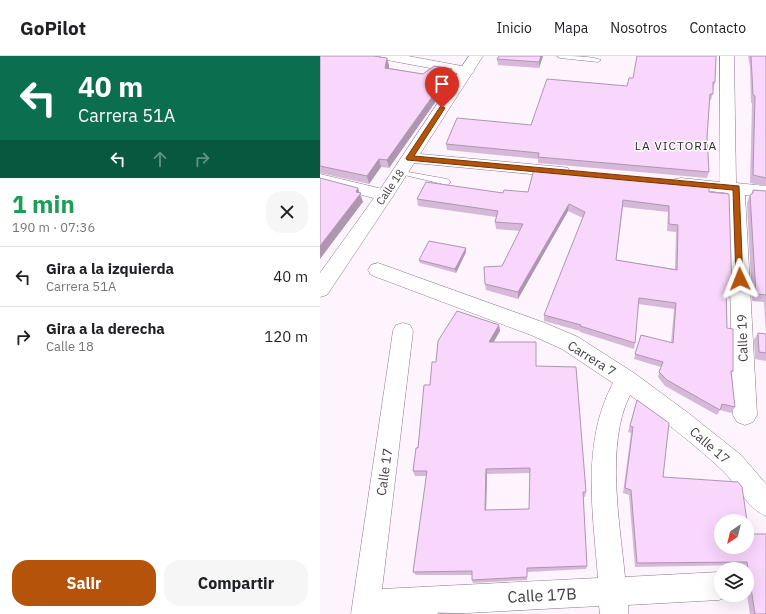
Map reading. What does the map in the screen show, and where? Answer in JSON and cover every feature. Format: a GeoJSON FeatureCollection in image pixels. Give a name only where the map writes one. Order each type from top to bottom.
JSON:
{"type":"FeatureCollection","features":[{"type":"Feature","properties":{"kind":"main road","name":"Calle 18"},"geometry":{"type":"LineString","coordinates":[[336,266],[405,165],[476,56]]}},
{"type":"Feature","properties":{"kind":"street"},"geometry":{"type":"LineString","coordinates":[[387,56],[467,71]]}},
{"type":"Feature","properties":{"kind":"street","name":"Calle 19"},"geometry":{"type":"LineString","coordinates":[[727,56],[732,187],[745,415]]}},
{"type":"Feature","properties":{"kind":"street"},"geometry":{"type":"LineString","coordinates":[[405,165],[577,173]]}},
{"type":"Feature","properties":{"kind":"street"},"geometry":{"type":"LineString","coordinates":[[320,179],[385,195]]}},
{"type":"Feature","properties":{"kind":"street"},"geometry":{"type":"LineString","coordinates":[[664,181],[732,187],[766,192]]}},
{"type":"Feature","properties":{"kind":"street","name":"Carrera 7"},"geometry":{"type":"LineString","coordinates":[[378,270],[538,329],[570,344],[626,380],[610,415],[603,461],[613,602]]}},
{"type":"Feature","properties":{"kind":"street","name":"Calle 17"},"geometry":{"type":"LineString","coordinates":[[365,609],[403,331]]}},
{"type":"Feature","properties":{"kind":"street","name":"Calle 17"},"geometry":{"type":"LineString","coordinates":[[626,380],[679,419],[732,463],[766,503]]}},
{"type":"Feature","properties":{"kind":"street","name":"Calle 17B"},"geometry":{"type":"LineString","coordinates":[[365,609],[613,602],[714,587]]}},
{"type":"Feature","properties":{"kind":"lane"},"geometry":{"type":"LineString","coordinates":[[560,56],[598,60]]}},
{"type":"Feature","properties":{"kind":"lane"},"geometry":{"type":"LineString","coordinates":[[405,165],[447,182]]}},
{"type":"Feature","properties":{"kind":"building"},"geometry":{"type":"Polygon","coordinates":[[[320,56],[373,56],[387,58],[385,68],[423,74],[434,66],[452,69],[387,160],[379,159],[367,176],[320,166],[320,56]]]}},
{"type":"Feature","properties":{"kind":"building"},"geometry":{"type":"Polygon","coordinates":[[[499,56],[541,56],[539,62],[497,59],[499,56]]]}},
{"type":"Feature","properties":{"kind":"building"},"geometry":{"type":"Polygon","coordinates":[[[637,56],[716,56],[715,82],[713,82],[713,94],[710,94],[707,137],[709,172],[538,157],[539,153],[446,144],[457,118],[531,125],[547,79],[627,86],[629,78],[633,78],[637,56]]]}},
{"type":"Feature","properties":{"kind":"building"},"geometry":{"type":"Polygon","coordinates":[[[751,56],[766,56],[766,178],[753,175],[755,96],[753,95],[751,56]]]}},
{"type":"Feature","properties":{"kind":"building"},"geometry":{"type":"Polygon","coordinates":[[[534,169],[709,185],[709,192],[729,194],[732,292],[726,291],[727,328],[733,329],[733,371],[731,371],[735,407],[722,404],[720,410],[667,380],[659,372],[663,362],[635,354],[641,335],[673,343],[676,303],[639,298],[635,343],[580,326],[581,325],[544,315],[585,212],[569,204],[518,292],[485,284],[484,267],[502,266],[523,224],[495,222],[498,211],[417,199],[426,182],[503,193],[504,190],[528,192],[534,169]],[[623,200],[616,260],[677,270],[678,225],[669,224],[669,206],[623,200]]]}},
{"type":"Feature","properties":{"kind":"building"},"geometry":{"type":"Polygon","coordinates":[[[320,178],[358,188],[356,192],[361,193],[320,246],[320,178]]]}},
{"type":"Feature","properties":{"kind":"building"},"geometry":{"type":"Polygon","coordinates":[[[753,190],[766,191],[766,295],[756,294],[750,195],[753,193],[753,190]]]}},
{"type":"Feature","properties":{"kind":"building"},"geometry":{"type":"Polygon","coordinates":[[[429,241],[466,248],[455,269],[419,260],[429,241]]]}},
{"type":"Feature","properties":{"kind":"building"},"geometry":{"type":"Polygon","coordinates":[[[457,311],[499,325],[489,342],[536,342],[536,366],[576,367],[586,492],[583,492],[587,566],[527,568],[527,577],[472,580],[472,571],[413,572],[427,471],[413,471],[416,448],[418,448],[424,385],[430,385],[432,362],[436,362],[438,341],[457,311]],[[530,468],[486,469],[485,510],[529,509],[530,468]]]}},
{"type":"Feature","properties":{"kind":"building"},"geometry":{"type":"Polygon","coordinates":[[[758,333],[766,334],[766,353],[759,352],[758,333]]]}},
{"type":"Feature","properties":{"kind":"building"},"geometry":{"type":"Polygon","coordinates":[[[637,400],[669,423],[663,477],[738,482],[742,487],[746,514],[714,514],[714,554],[754,554],[754,534],[766,534],[766,614],[755,614],[753,602],[754,562],[637,563],[631,490],[625,488],[633,427],[630,426],[637,400]]]}},
{"type":"Feature","properties":{"kind":"building"},"geometry":{"type":"Polygon","coordinates":[[[438,613],[465,614],[438,614],[438,613]]]}},
{"type":"Feature","properties":{"kind":"district","name":"LA VICTORIA"},"geometry":{"type":"Point","coordinates":[676,146]}},
{"type":"Feature","properties":{"kind":"route"},"geometry":{"type":"LineString","coordinates":[[442,108],[410,158],[736,188],[740,279]]}}]}
